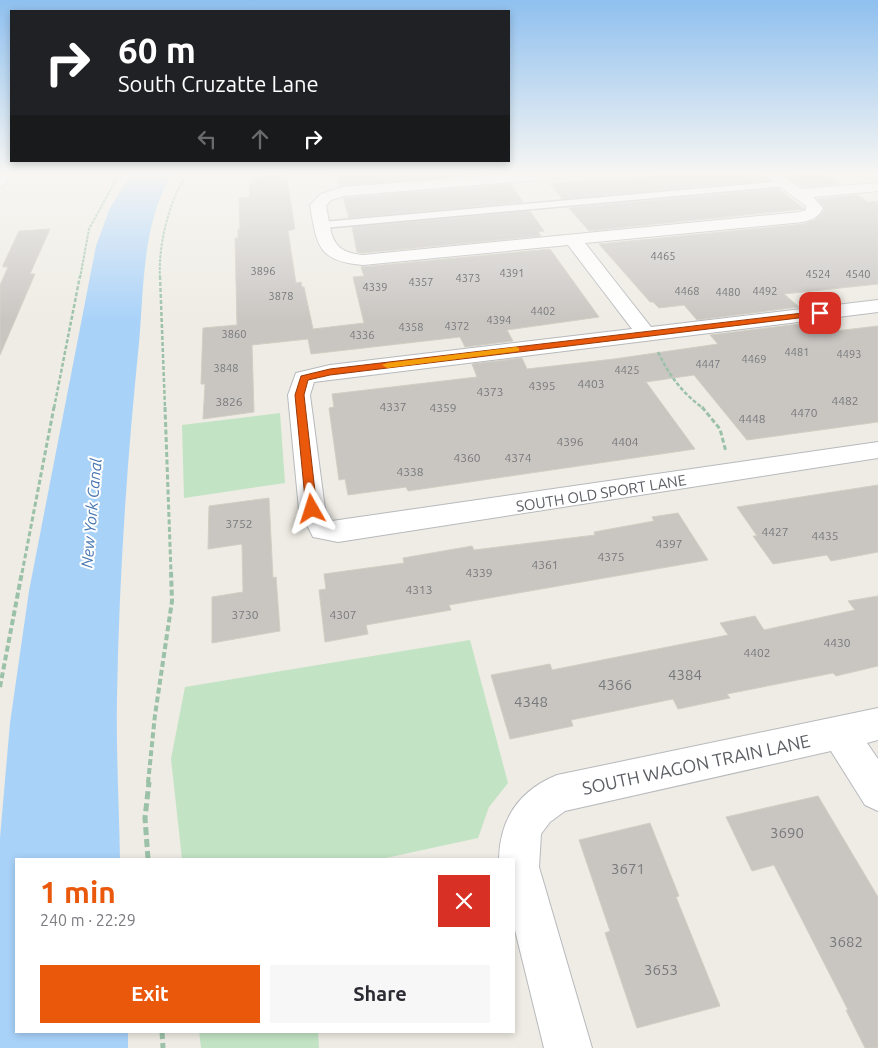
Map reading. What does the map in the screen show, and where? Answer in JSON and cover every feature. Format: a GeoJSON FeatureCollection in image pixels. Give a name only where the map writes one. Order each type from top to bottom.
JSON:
{"type":"FeatureCollection","features":[{"type":"Feature","properties":{"kind":"street"},"geometry":{"type":"LineString","coordinates":[[322,225],[328,249],[338,258],[363,260],[744,223]]}},
{"type":"Feature","properties":{"kind":"street"},"geometry":{"type":"LineString","coordinates":[[573,240],[646,334],[878,306]]}},
{"type":"Feature","properties":{"kind":"street","name":"SOUTH OLD SPORT LANE"},"geometry":{"type":"LineString","coordinates":[[646,334],[330,372],[304,378],[299,395],[312,509],[323,530],[338,532],[363,530],[878,450]]}},
{"type":"Feature","properties":{"kind":"street","name":"SOUTH WAGON TRAIN LANE"},"geometry":{"type":"LineString","coordinates":[[568,1048],[519,867],[518,842],[524,823],[538,806],[557,794],[878,724]]}},
{"type":"Feature","properties":{"kind":"street"},"geometry":{"type":"LineString","coordinates":[[839,732],[878,792]]}},
{"type":"Feature","properties":{"kind":"lane"},"geometry":{"type":"LineString","coordinates":[[322,225],[346,223]]}},
{"type":"Feature","properties":{"kind":"path"},"geometry":{"type":"LineString","coordinates":[[0,686],[89,229],[92,223]]}},
{"type":"Feature","properties":{"kind":"path"},"geometry":{"type":"LineString","coordinates":[[148,858],[145,818],[155,715],[172,601],[159,261],[168,223]]}},
{"type":"Feature","properties":{"kind":"path"},"geometry":{"type":"LineString","coordinates":[[646,334],[654,342],[670,376],[690,399],[706,410],[720,429],[726,452],[743,471]]}},
{"type":"Feature","properties":{"kind":"path"},"geometry":{"type":"LineString","coordinates":[[162,1033],[163,1048]]}},
{"type":"Feature","properties":{"kind":"green space"},"geometry":{"type":"Polygon","coordinates":[[[280,413],[285,483],[184,498],[182,425],[280,413]]]}},
{"type":"Feature","properties":{"kind":"green space"},"geometry":{"type":"Polygon","coordinates":[[[470,640],[508,783],[489,807],[478,838],[386,858],[182,858],[171,759],[185,687],[470,640]]]}},
{"type":"Feature","properties":{"kind":"green space"},"geometry":{"type":"Polygon","coordinates":[[[199,1033],[318,1033],[319,1048],[201,1048],[199,1033]]]}},
{"type":"Feature","properties":{"kind":"water","name":"New York Canal"},"geometry":{"type":"Polygon","coordinates":[[[105,223],[153,223],[144,278],[127,475],[122,564],[117,697],[120,858],[15,858],[15,1033],[128,1033],[128,1048],[0,1048],[0,838],[10,723],[29,591],[96,246],[105,223]]]}},
{"type":"Feature","properties":{"kind":"building"},"geometry":{"type":"Polygon","coordinates":[[[240,223],[294,223],[295,229],[288,231],[296,283],[301,282],[302,287],[304,287],[313,329],[364,323],[353,277],[364,276],[361,267],[550,249],[599,317],[507,330],[513,341],[465,347],[460,337],[311,354],[308,339],[252,345],[254,412],[203,419],[205,384],[201,384],[203,328],[237,325],[235,238],[238,238],[238,229],[240,229],[240,223]]]}},
{"type":"Feature","properties":{"kind":"building"},"geometry":{"type":"Polygon","coordinates":[[[398,223],[538,223],[544,231],[538,232],[541,236],[363,253],[357,252],[352,227],[398,223]]]}},
{"type":"Feature","properties":{"kind":"building"},"geometry":{"type":"Polygon","coordinates":[[[582,223],[668,223],[589,231],[582,223]]]}},
{"type":"Feature","properties":{"kind":"building"},"geometry":{"type":"Polygon","coordinates":[[[878,223],[878,284],[784,294],[799,307],[697,320],[684,305],[659,308],[653,302],[650,302],[599,244],[803,224],[878,223]]]}},
{"type":"Feature","properties":{"kind":"building"},"geometry":{"type":"Polygon","coordinates":[[[50,229],[30,274],[35,274],[0,355],[0,285],[8,267],[3,267],[3,265],[19,231],[50,229]]]}},
{"type":"Feature","properties":{"kind":"building"},"geometry":{"type":"Polygon","coordinates":[[[815,322],[827,332],[878,326],[878,422],[747,440],[694,375],[646,382],[695,449],[408,491],[406,487],[348,495],[345,479],[339,480],[329,408],[334,407],[332,394],[477,377],[472,364],[522,358],[527,369],[614,359],[718,344],[710,335],[815,322]]]}},
{"type":"Feature","properties":{"kind":"building"},"geometry":{"type":"Polygon","coordinates":[[[878,485],[878,552],[831,561],[827,555],[773,564],[753,536],[757,536],[737,507],[878,485]]]}},
{"type":"Feature","properties":{"kind":"building"},"geometry":{"type":"Polygon","coordinates":[[[269,498],[273,578],[276,577],[280,631],[212,643],[212,597],[243,592],[242,544],[208,549],[209,506],[269,498]]]}},
{"type":"Feature","properties":{"kind":"building"},"geometry":{"type":"Polygon","coordinates":[[[678,513],[708,560],[449,605],[451,610],[366,625],[368,634],[325,642],[319,590],[326,589],[324,574],[404,563],[403,558],[472,546],[474,550],[595,535],[594,532],[654,521],[652,517],[678,513]]]}},
{"type":"Feature","properties":{"kind":"building"},"geometry":{"type":"Polygon","coordinates":[[[878,596],[878,666],[836,676],[833,673],[727,694],[730,698],[678,709],[673,699],[571,720],[573,726],[510,739],[491,675],[550,664],[552,670],[728,635],[720,623],[755,616],[764,630],[855,610],[848,601],[878,596]]]}},
{"type":"Feature","properties":{"kind":"building"},"geometry":{"type":"Polygon","coordinates":[[[818,796],[878,897],[878,1048],[865,1048],[846,1010],[848,1010],[774,865],[752,871],[726,817],[818,796]]]}},
{"type":"Feature","properties":{"kind":"building"},"geometry":{"type":"Polygon","coordinates":[[[650,823],[679,896],[676,897],[720,1006],[637,1028],[605,933],[610,931],[579,840],[650,823]]]}},
{"type":"Feature","properties":{"kind":"slow traffic"},"geometry":{"type":"LineString","coordinates":[[387,365],[516,350]]}},
{"type":"Feature","properties":{"kind":"route"},"geometry":{"type":"LineString","coordinates":[[312,509],[299,395],[304,378],[330,372],[820,313]]}}]}
